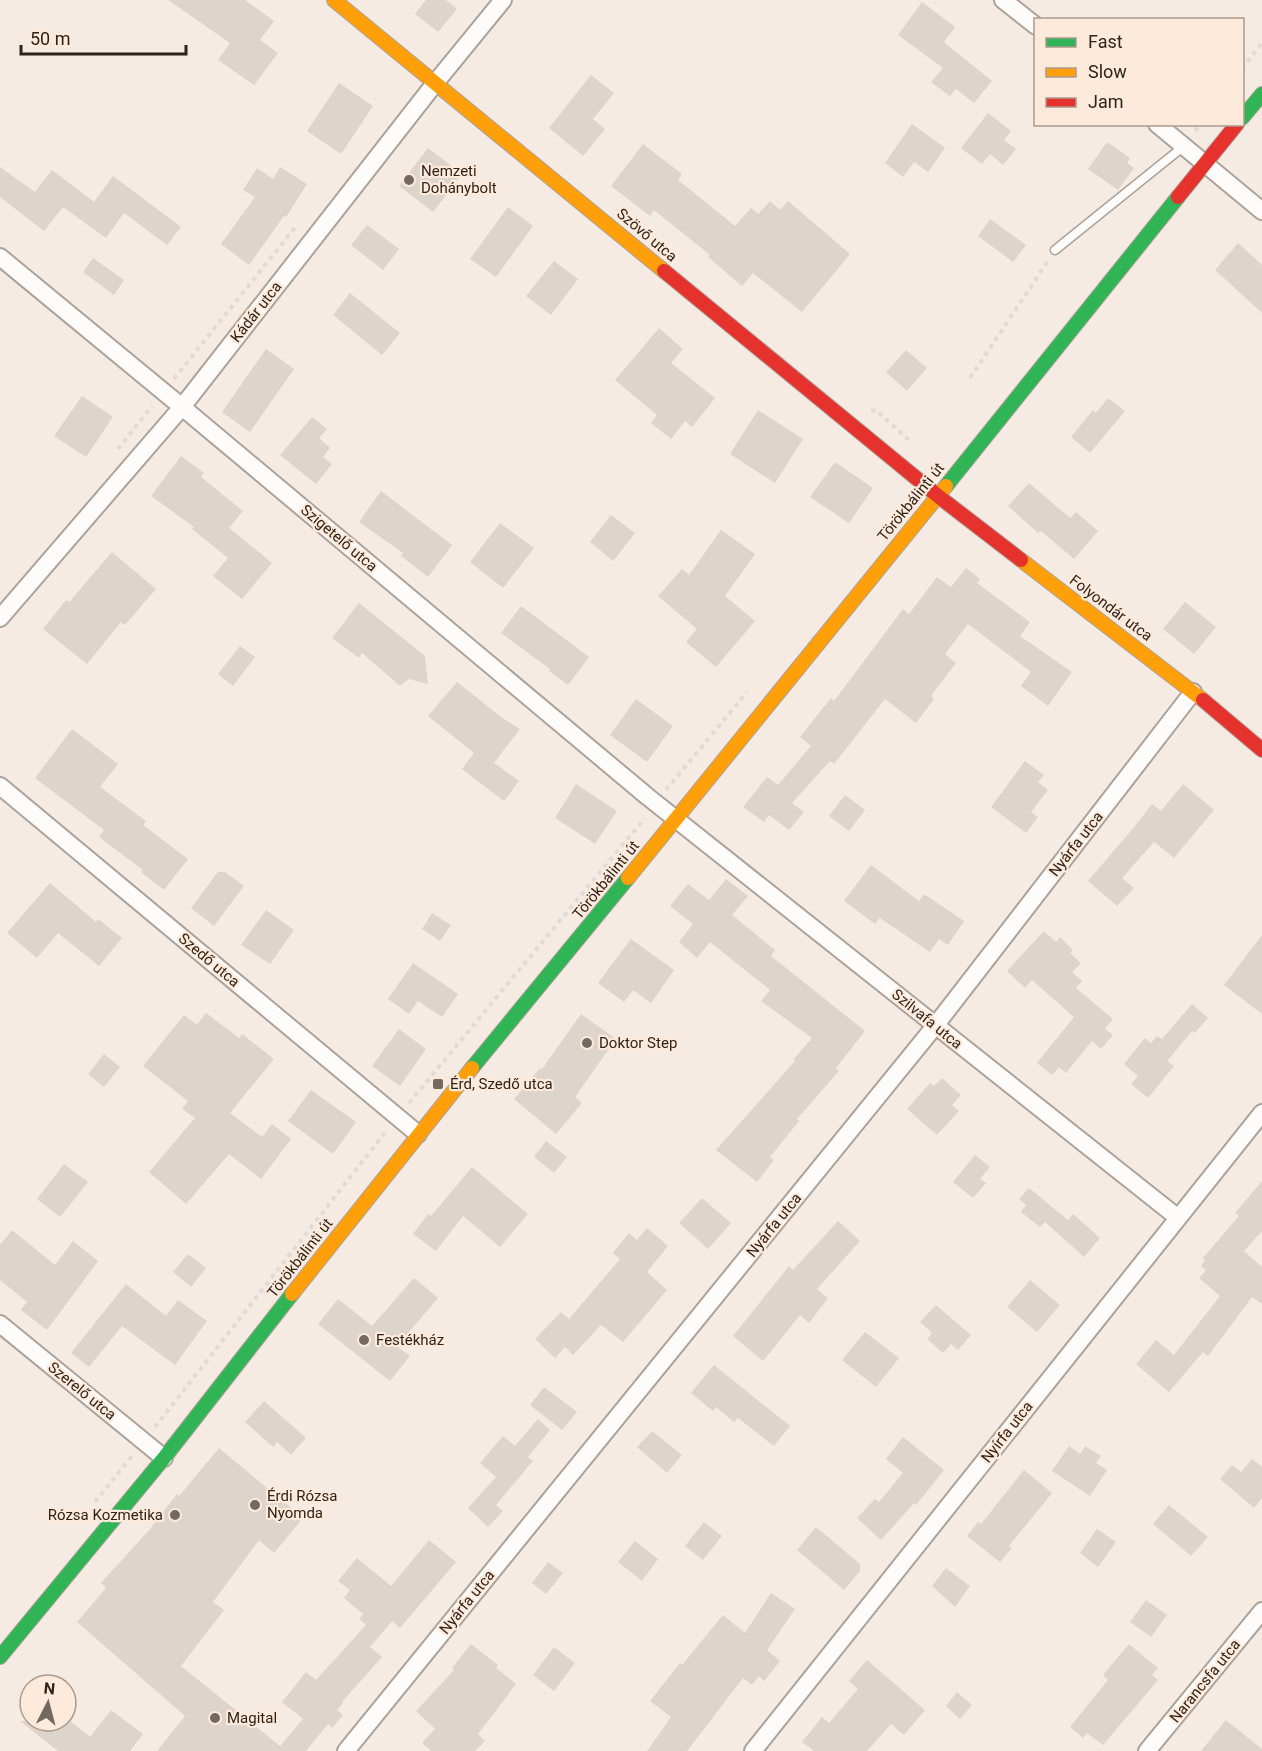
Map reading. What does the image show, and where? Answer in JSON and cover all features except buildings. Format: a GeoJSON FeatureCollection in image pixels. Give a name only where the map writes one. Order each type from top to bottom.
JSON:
{"type":"FeatureCollection","features":[{"type":"Feature","properties":{"kind":"main road","name":"Szövő utca"},"geometry":{"type":"LineString","coordinates":[[334,0],[938,496]]}},
{"type":"Feature","properties":{"kind":"main road"},"geometry":{"type":"LineString","coordinates":[[1244,116],[1262,94]]}},
{"type":"Feature","properties":{"kind":"main road","name":"Törökbálinti út"},"geometry":{"type":"LineString","coordinates":[[0,1657],[164,1458],[418,1134],[677,819],[1235,126]]}},
{"type":"Feature","properties":{"kind":"main road","name":"Folyondár utca"},"geometry":{"type":"LineString","coordinates":[[938,496],[1193,692],[1262,750]]}},
{"type":"Feature","properties":{"kind":"street","name":"Kádár utca"},"geometry":{"type":"LineString","coordinates":[[0,618],[182,407],[436,82],[503,0]]}},
{"type":"Feature","properties":{"kind":"street"},"geometry":{"type":"LineString","coordinates":[[1003,0],[1034,25]]}},
{"type":"Feature","properties":{"kind":"street"},"geometry":{"type":"LineString","coordinates":[[1159,126],[1262,211]]}},
{"type":"Feature","properties":{"kind":"street","name":"Szigetelő utca"},"geometry":{"type":"LineString","coordinates":[[0,257],[677,819]]}},
{"type":"Feature","properties":{"kind":"street","name":"Nyárfa utca"},"geometry":{"type":"LineString","coordinates":[[346,1751],[935,1026],[1193,692]]}},
{"type":"Feature","properties":{"kind":"street","name":"Szedő utca"},"geometry":{"type":"LineString","coordinates":[[0,786],[418,1134]]}},
{"type":"Feature","properties":{"kind":"street","name":"Szilvafa utca"},"geometry":{"type":"LineString","coordinates":[[677,819],[1177,1218]]}},
{"type":"Feature","properties":{"kind":"street","name":"Nyírfa utca"},"geometry":{"type":"LineString","coordinates":[[753,1751],[1262,1113]]}},
{"type":"Feature","properties":{"kind":"street","name":"Szerelő utca"},"geometry":{"type":"LineString","coordinates":[[0,1324],[164,1458]]}},
{"type":"Feature","properties":{"kind":"street","name":"Narancsfa utca"},"geometry":{"type":"LineString","coordinates":[[1147,1751],[1262,1611]]}},
{"type":"Feature","properties":{"kind":"lane"},"geometry":{"type":"LineString","coordinates":[[1055,250],[1184,146]]}},
{"type":"Feature","properties":{"kind":"path"},"geometry":{"type":"LineString","coordinates":[[1244,66],[1262,43]]}},
{"type":"Feature","properties":{"kind":"path"},"geometry":{"type":"LineString","coordinates":[[112,456],[303,217]]}},
{"type":"Feature","properties":{"kind":"path"},"geometry":{"type":"LineString","coordinates":[[970,378],[1055,250]]}},
{"type":"Feature","properties":{"kind":"traffic: fast"},"geometry":{"type":"LineString","coordinates":[[1244,116],[1262,94]]}},
{"type":"Feature","properties":{"kind":"traffic: fast"},"geometry":{"type":"LineString","coordinates":[[946,486],[1178,197]]}},
{"type":"Feature","properties":{"kind":"traffic: fast"},"geometry":{"type":"LineString","coordinates":[[472,1068],[628,878]]}},
{"type":"Feature","properties":{"kind":"traffic: fast"},"geometry":{"type":"LineString","coordinates":[[0,1657],[164,1458],[292,1294]]}},
{"type":"Feature","properties":{"kind":"traffic: slow"},"geometry":{"type":"LineString","coordinates":[[334,0],[664,271]]}},
{"type":"Feature","properties":{"kind":"traffic: slow"},"geometry":{"type":"LineString","coordinates":[[628,878],[946,486]]}},
{"type":"Feature","properties":{"kind":"traffic: slow"},"geometry":{"type":"LineString","coordinates":[[1021,560],[1203,700]]}},
{"type":"Feature","properties":{"kind":"traffic: slow"},"geometry":{"type":"LineString","coordinates":[[292,1294],[472,1068]]}},
{"type":"Feature","properties":{"kind":"traffic: jam"},"geometry":{"type":"LineString","coordinates":[[1178,197],[1235,126]]}},
{"type":"Feature","properties":{"kind":"traffic: jam"},"geometry":{"type":"LineString","coordinates":[[664,271],[938,496],[1021,560]]}},
{"type":"Feature","properties":{"kind":"traffic: jam"},"geometry":{"type":"LineString","coordinates":[[1203,700],[1262,750]]}},
{"type":"Feature","properties":{"kind":"place","name":"Nemzeti Dohánybolt"},"geometry":{"type":"Point","coordinates":[409,180]}},
{"type":"Feature","properties":{"kind":"place","name":"Doktor Step"},"geometry":{"type":"Point","coordinates":[587,1043]}},
{"type":"Feature","properties":{"kind":"place","name":"Érd, Szedő utca"},"geometry":{"type":"Point","coordinates":[438,1084]}},
{"type":"Feature","properties":{"kind":"place","name":"Festékház"},"geometry":{"type":"Point","coordinates":[364,1340]}},
{"type":"Feature","properties":{"kind":"place","name":"Érdi Rózsa Nyomda"},"geometry":{"type":"Point","coordinates":[255,1505]}},
{"type":"Feature","properties":{"kind":"place","name":"Rózsa Kozmetika"},"geometry":{"type":"Point","coordinates":[175,1515]}},
{"type":"Feature","properties":{"kind":"place","name":"Magital"},"geometry":{"type":"Point","coordinates":[215,1718]}}]}
